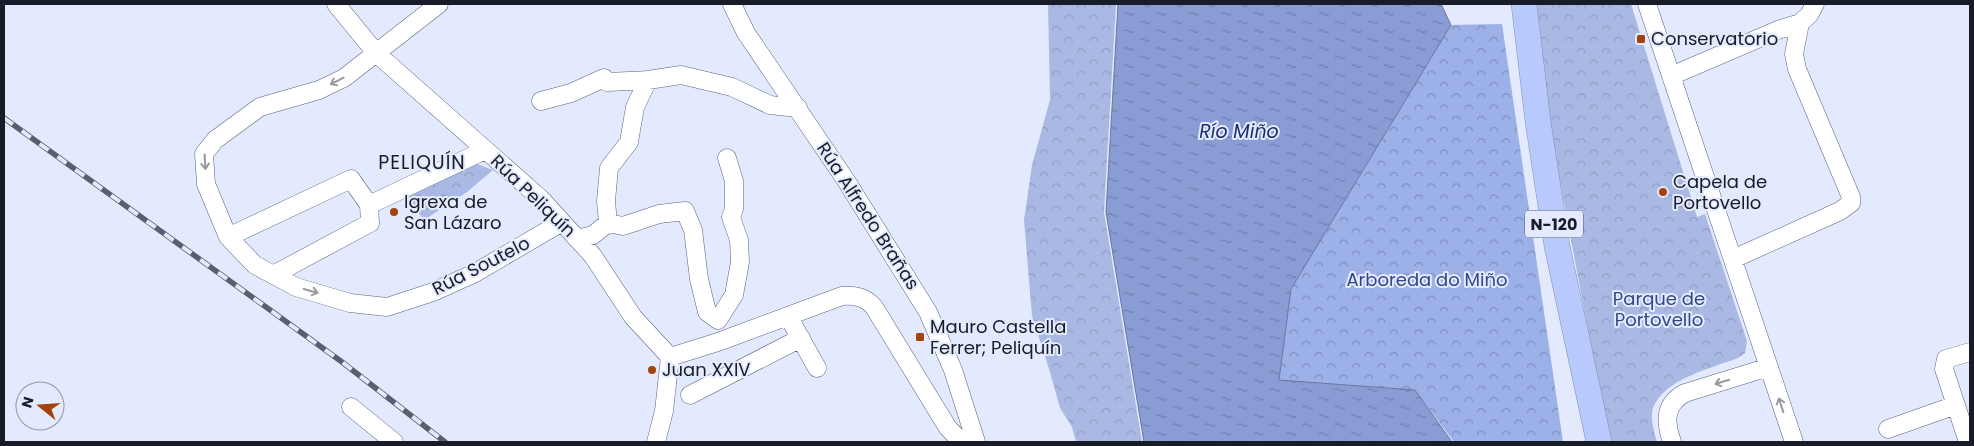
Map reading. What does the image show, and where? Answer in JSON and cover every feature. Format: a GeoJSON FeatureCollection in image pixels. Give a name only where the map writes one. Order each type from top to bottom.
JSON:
{"type":"FeatureCollection","features":[{"type":"Feature","properties":{"kind":"highway","name":"N-120"},"geometry":{"type":"LineString","coordinates":[[1524,4],[1538,122],[1557,246],[1599,442]]}},
{"type":"Feature","properties":{"kind":"street","name":"Rúa Peliquín"},"geometry":{"type":"LineString","coordinates":[[336,4],[376,53],[541,199],[593,256],[633,317],[670,357]]}},
{"type":"Feature","properties":{"kind":"street","name":"Rúa Soutelo"},"geometry":{"type":"LineString","coordinates":[[439,4],[344,78],[319,90],[260,107],[215,140],[204,154],[206,184],[228,237],[255,265],[296,287],[350,303],[387,307],[433,292],[475,273],[562,222]]}},
{"type":"Feature","properties":{"kind":"street","name":"Rúa Alfredo Brañas"},"geometry":{"type":"LineString","coordinates":[[732,4],[746,33],[798,108],[887,244],[928,312],[954,370],[976,442]]}},
{"type":"Feature","properties":{"kind":"street"},"geometry":{"type":"LineString","coordinates":[[1647,4],[1794,442]]}},
{"type":"Feature","properties":{"kind":"street"},"geometry":{"type":"LineString","coordinates":[[1671,76],[1778,30],[1800,23],[1815,4]]}},
{"type":"Feature","properties":{"kind":"street"},"geometry":{"type":"LineString","coordinates":[[1733,259],[1840,211],[1851,203],[1851,198],[1797,69],[1794,54],[1800,23]]}},
{"type":"Feature","properties":{"kind":"street"},"geometry":{"type":"LineString","coordinates":[[541,101],[571,93],[604,78],[607,82],[651,80],[682,75],[732,87],[770,105],[798,108]]}},
{"type":"Feature","properties":{"kind":"street"},"geometry":{"type":"LineString","coordinates":[[608,223],[606,201],[609,168],[629,142],[635,107],[648,80],[651,80]]}},
{"type":"Feature","properties":{"kind":"street"},"geometry":{"type":"LineString","coordinates":[[369,205],[485,150]]}},
{"type":"Feature","properties":{"kind":"street"},"geometry":{"type":"LineString","coordinates":[[718,342],[718,320],[734,295],[740,262],[739,240],[731,217],[734,209],[734,181],[727,158]]}},
{"type":"Feature","properties":{"kind":"street"},"geometry":{"type":"LineString","coordinates":[[228,237],[351,179],[369,205],[370,223],[274,275]]}},
{"type":"Feature","properties":{"kind":"street"},"geometry":{"type":"LineString","coordinates":[[577,239],[593,235],[608,223],[623,226],[658,214],[686,211],[694,230],[699,280],[708,312],[718,320]]}},
{"type":"Feature","properties":{"kind":"street"},"geometry":{"type":"LineString","coordinates":[[656,442],[664,411],[670,357],[718,342],[842,296],[860,297],[869,301],[874,307],[948,428],[962,442]]}},
{"type":"Feature","properties":{"kind":"street"},"geometry":{"type":"LineString","coordinates":[[788,316],[817,368]]}},
{"type":"Feature","properties":{"kind":"street"},"geometry":{"type":"LineString","coordinates":[[690,395],[800,338]]}},
{"type":"Feature","properties":{"kind":"street"},"geometry":{"type":"LineString","coordinates":[[1968,442],[1944,364],[1946,360],[1970,352]]}},
{"type":"Feature","properties":{"kind":"street"},"geometry":{"type":"LineString","coordinates":[[1672,442],[1667,426],[1667,415],[1670,405],[1677,397],[1769,367]]}},
{"type":"Feature","properties":{"kind":"street"},"geometry":{"type":"LineString","coordinates":[[1888,429],[1956,405]]}},
{"type":"Feature","properties":{"kind":"street"},"geometry":{"type":"LineString","coordinates":[[351,407],[394,442]]}},
{"type":"Feature","properties":{"kind":"green space"},"geometry":{"type":"Polygon","coordinates":[[[1048,4],[1116,4],[1104,212],[1142,442],[1076,442],[1072,427],[1060,408],[1032,316],[1024,220],[1032,165],[1050,100],[1048,4]]]}},
{"type":"Feature","properties":{"kind":"green space","name":"Parque de Portovello"},"geometry":{"type":"Polygon","coordinates":[[[1536,4],[1631,4],[1697,217],[1705,214],[1747,341],[1745,353],[1738,358],[1690,376],[1667,389],[1653,408],[1652,416],[1657,442],[1612,442],[1598,383],[1551,134],[1536,4]]]}},
{"type":"Feature","properties":{"kind":"green space","name":"Arboreda do Miño"},"geometry":{"type":"Polygon","coordinates":[[[1502,24],[1563,442],[1454,442],[1415,390],[1279,380],[1291,289],[1451,25],[1502,24]]]}},
{"type":"Feature","properties":{"kind":"green space"},"geometry":{"type":"Polygon","coordinates":[[[477,164],[493,170],[467,192],[424,220],[407,197],[452,173],[477,164]]]}},
{"type":"Feature","properties":{"kind":"water","name":"Río Miño"},"geometry":{"type":"Polygon","coordinates":[[[1118,4],[1441,4],[1451,25],[1291,289],[1279,380],[1415,390],[1452,442],[1144,442],[1106,212],[1118,4]]]}},
{"type":"Feature","properties":{"kind":"railway"},"geometry":{"type":"LineString","coordinates":[[4,118],[342,362],[445,442]]}},
{"type":"Feature","properties":{"kind":"place","name":"Conservatorio"},"geometry":{"type":"Point","coordinates":[1641,39]}},
{"type":"Feature","properties":{"kind":"place","name":"Capela de Portovello"},"geometry":{"type":"Point","coordinates":[1663,192]}},
{"type":"Feature","properties":{"kind":"place","name":"Igrexa de San Lázaro"},"geometry":{"type":"Point","coordinates":[394,212]}},
{"type":"Feature","properties":{"kind":"place","name":"Mauro Castella Ferrer; Peliquín"},"geometry":{"type":"Point","coordinates":[920,337]}},
{"type":"Feature","properties":{"kind":"place","name":"Juan XXIV"},"geometry":{"type":"Point","coordinates":[652,370]}},
{"type":"Feature","properties":{"kind":"district","name":"PELIQUÍN"},"geometry":{"type":"Point","coordinates":[422,162]}}]}
